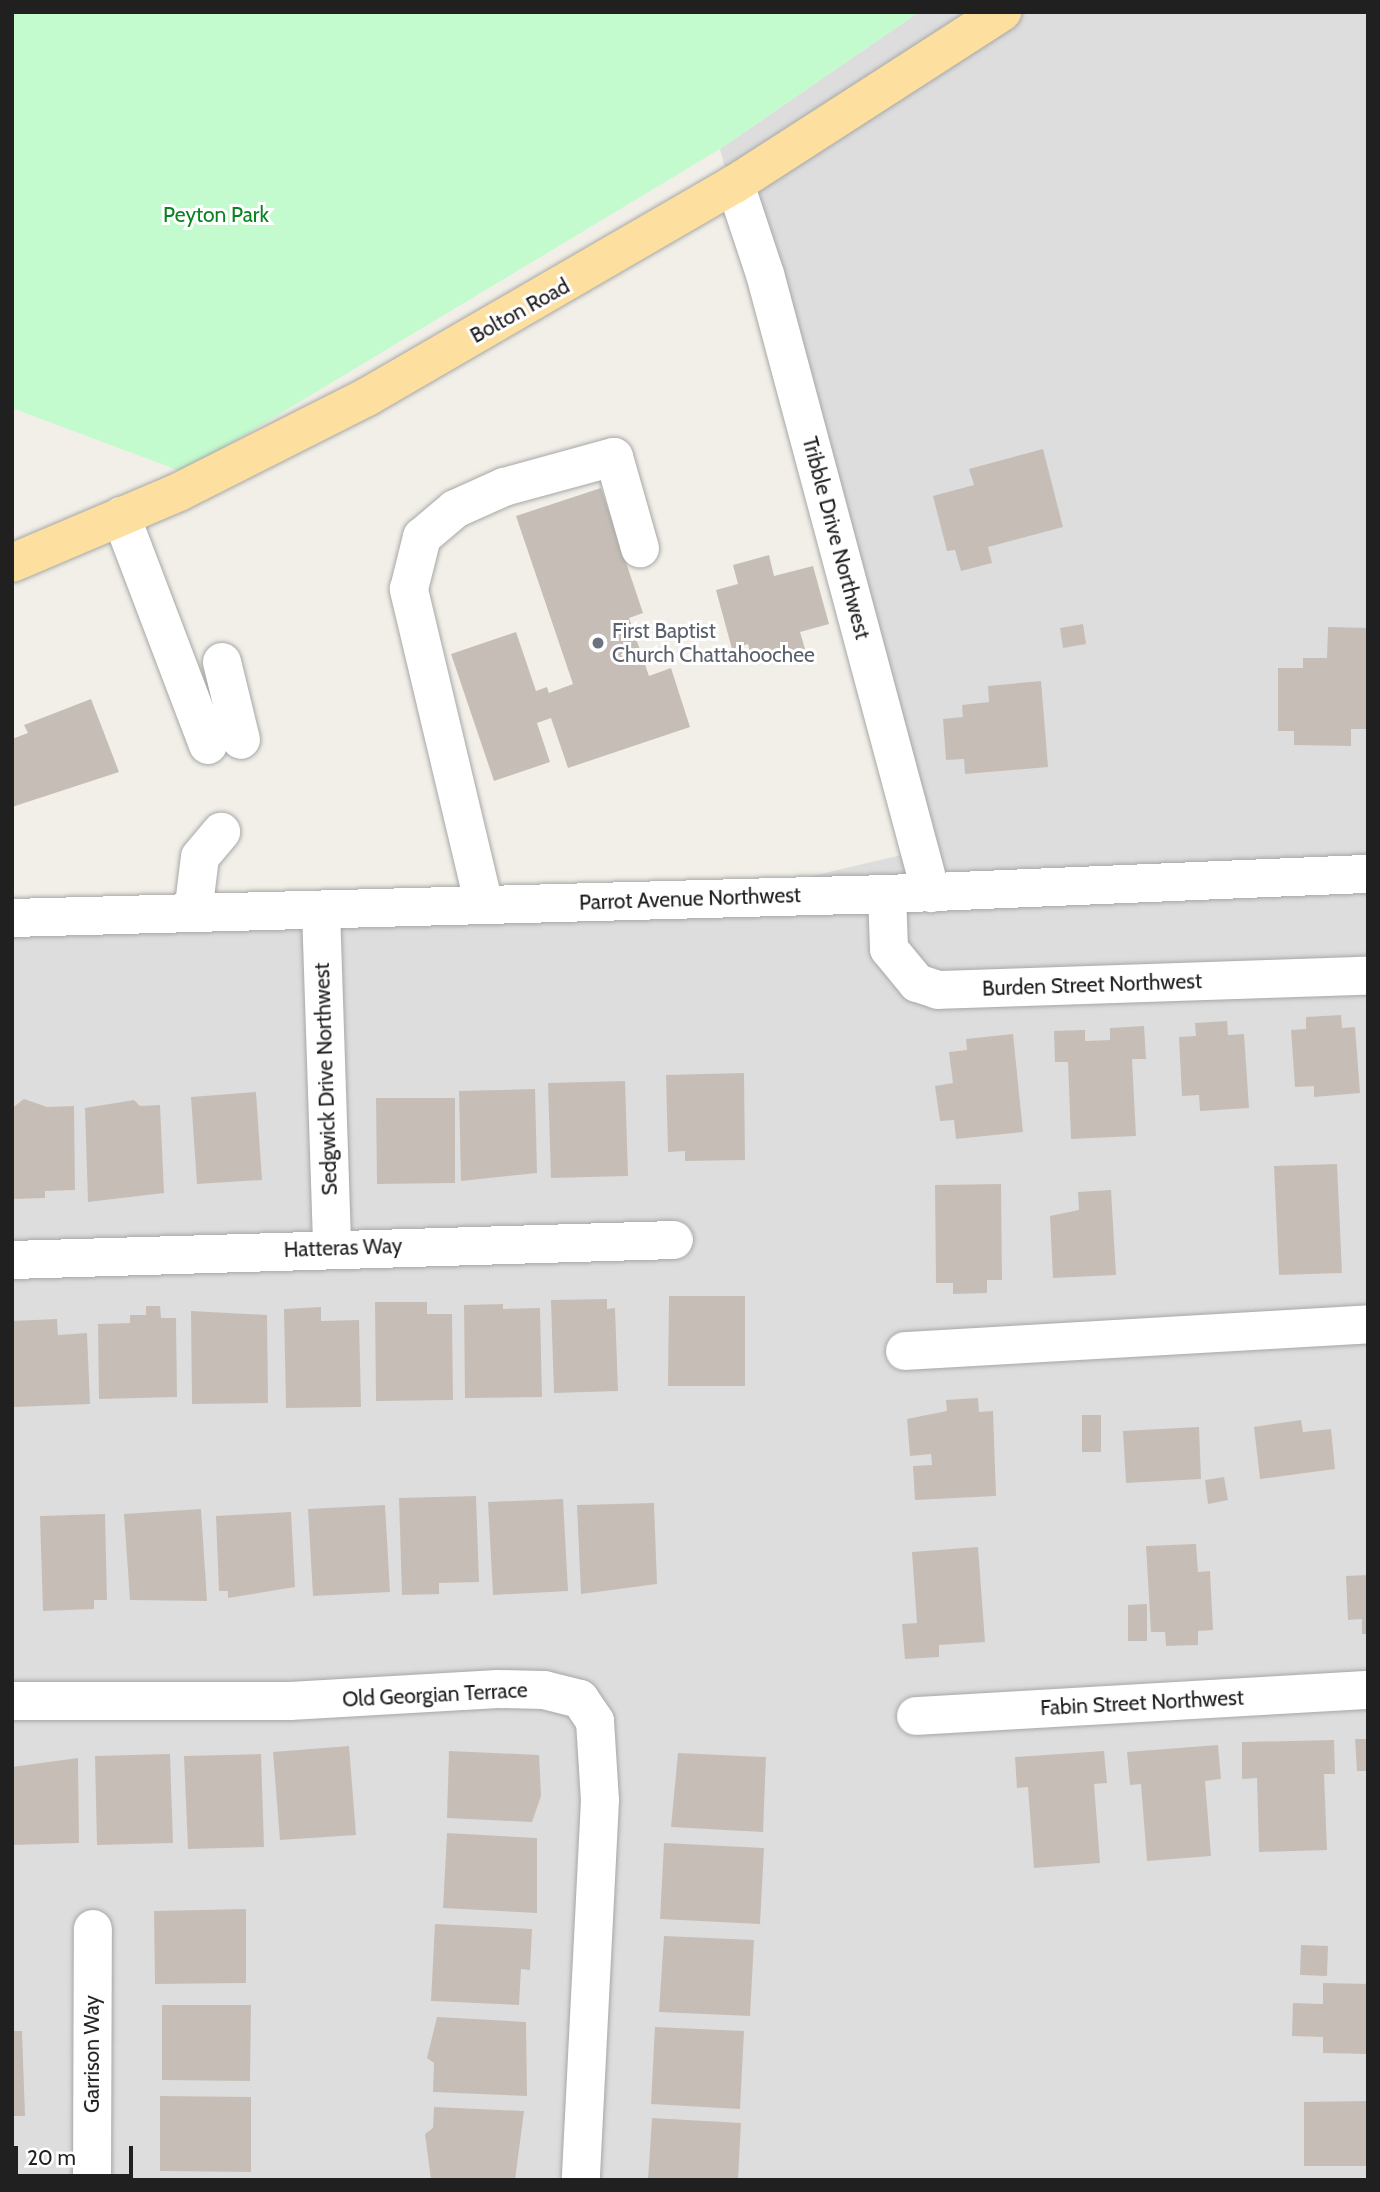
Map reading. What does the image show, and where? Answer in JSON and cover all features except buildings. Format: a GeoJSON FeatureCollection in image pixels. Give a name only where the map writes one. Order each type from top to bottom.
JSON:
{"type":"FeatureCollection","features":[{"type":"Feature","properties":{"kind":"main road","name":"Bolton Road"},"geometry":{"type":"LineString","coordinates":[[12,563],[121,516],[367,397],[735,184],[1002,12]]}},
{"type":"Feature","properties":{"kind":"street","name":"Tribble Drive Northwest"},"geometry":{"type":"LineString","coordinates":[[735,184],[815,486],[931,893]]}},
{"type":"Feature","properties":{"kind":"street"},"geometry":{"type":"LineString","coordinates":[[484,905],[409,589],[422,537],[455,509],[504,487],[614,457],[640,548]]}},
{"type":"Feature","properties":{"kind":"street"},"geometry":{"type":"LineString","coordinates":[[121,516],[224,743],[222,662]]}},
{"type":"Feature","properties":{"kind":"street"},"geometry":{"type":"LineString","coordinates":[[193,913],[200,857],[221,832]]}},
{"type":"Feature","properties":{"kind":"street","name":"Parrot Avenue Northwest"},"geometry":{"type":"LineString","coordinates":[[12,918],[931,893],[1368,874]]}},
{"type":"Feature","properties":{"kind":"street","name":"Burden Street Northwest"},"geometry":{"type":"LineString","coordinates":[[887,894],[889,949],[917,983],[938,990],[1368,976]]}},
{"type":"Feature","properties":{"kind":"street","name":"Sedgwick Drive Northwest"},"geometry":{"type":"LineString","coordinates":[[321,910],[332,1248]]}},
{"type":"Feature","properties":{"kind":"street","name":"Hatteras Way"},"geometry":{"type":"LineString","coordinates":[[12,1260],[332,1248],[674,1240]]}},
{"type":"Feature","properties":{"kind":"street"},"geometry":{"type":"LineString","coordinates":[[905,1351],[1368,1324]]}},
{"type":"Feature","properties":{"kind":"street","name":"Old Georgian Terrace"},"geometry":{"type":"LineString","coordinates":[[12,1701],[290,1701],[498,1689],[544,1690],[580,1699],[595,1721],[600,1800],[581,2180]]}},
{"type":"Feature","properties":{"kind":"street","name":"Fabin Street Northwest"},"geometry":{"type":"LineString","coordinates":[[916,1716],[1368,1690]]}},
{"type":"Feature","properties":{"kind":"street","name":"Garrison Way"},"geometry":{"type":"LineString","coordinates":[[92,2180],[93,1928]]}},
{"type":"Feature","properties":{"kind":"shaded area"},"geometry":{"type":"Polygon","coordinates":[[[919,12],[1368,12],[1368,2180],[12,2180],[12,908],[702,902],[910,853],[720,149],[919,12]]]}},
{"type":"Feature","properties":{"kind":"green space","name":"Peyton Park"},"geometry":{"type":"Polygon","coordinates":[[[12,12],[919,12],[720,149],[183,472],[12,408],[12,12]]]}},
{"type":"Feature","properties":{"kind":"place","name":"First Baptist Church Chattahoochee"},"geometry":{"type":"Point","coordinates":[598,643]}}]}
